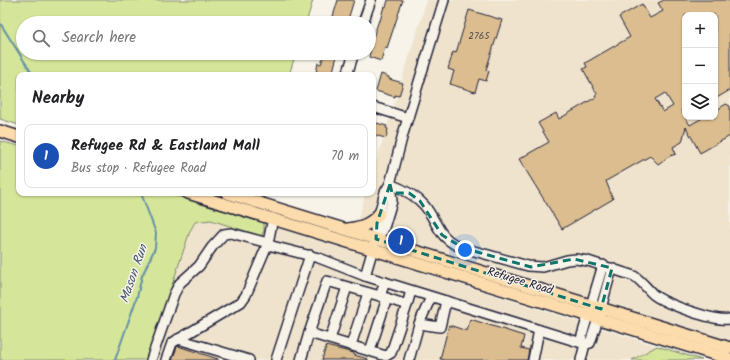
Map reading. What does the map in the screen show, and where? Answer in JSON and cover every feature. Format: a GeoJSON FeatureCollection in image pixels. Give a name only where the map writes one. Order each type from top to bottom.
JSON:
{"type":"FeatureCollection","features":[{"type":"Feature","properties":{"kind":"main road"},"geometry":{"type":"LineString","coordinates":[[0,131],[16,136]]}},
{"type":"Feature","properties":{"kind":"main road","name":"Refugee Road"},"geometry":{"type":"LineString","coordinates":[[198,196],[273,218],[375,241]]}},
{"type":"Feature","properties":{"kind":"main road","name":"Refugee Road"},"geometry":{"type":"LineString","coordinates":[[237,196],[347,230],[375,241],[595,312],[730,359]]}},
{"type":"Feature","properties":{"kind":"main road"},"geometry":{"type":"LineString","coordinates":[[347,230],[361,227],[370,223],[379,214]]}},
{"type":"Feature","properties":{"kind":"main road","name":"Refugee Road"},"geometry":{"type":"LineString","coordinates":[[595,312],[730,348]]}},
{"type":"Feature","properties":{"kind":"street"},"geometry":{"type":"LineString","coordinates":[[365,16],[371,0]]}},
{"type":"Feature","properties":{"kind":"street"},"geometry":{"type":"LineString","coordinates":[[365,276],[375,241],[375,229],[385,192],[390,184],[408,118],[444,0]]}},
{"type":"Feature","properties":{"kind":"street"},"geometry":{"type":"LineString","coordinates":[[348,72],[352,60]]}},
{"type":"Feature","properties":{"kind":"street"},"geometry":{"type":"LineString","coordinates":[[376,108],[408,118]]}},
{"type":"Feature","properties":{"kind":"street"},"geometry":{"type":"LineString","coordinates":[[390,184],[409,193],[424,205],[442,235],[463,248],[531,267],[546,266],[574,258],[603,265],[634,276],[642,281],[653,294],[669,303],[715,319],[730,319]]}},
{"type":"Feature","properties":{"kind":"street"},"geometry":{"type":"LineString","coordinates":[[390,184],[392,201]]}},
{"type":"Feature","properties":{"kind":"street"},"geometry":{"type":"LineString","coordinates":[[375,241],[383,231],[392,201],[398,193],[409,193]]}},
{"type":"Feature","properties":{"kind":"street"},"geometry":{"type":"LineString","coordinates":[[166,360],[172,343],[241,302],[246,295],[268,243],[273,218]]}},
{"type":"Feature","properties":{"kind":"street"},"geometry":{"type":"LineString","coordinates":[[151,360],[174,294],[180,284],[199,266],[212,247],[224,234],[231,233],[268,243],[272,246],[310,255],[365,276],[411,291],[585,344],[590,343],[603,265]]}},
{"type":"Feature","properties":{"kind":"street"},"geometry":{"type":"LineString","coordinates":[[276,360],[310,255]]}},
{"type":"Feature","properties":{"kind":"street"},"geometry":{"type":"LineString","coordinates":[[595,312],[612,268]]}},
{"type":"Feature","properties":{"kind":"street"},"geometry":{"type":"LineString","coordinates":[[301,360],[327,281],[407,305]]}},
{"type":"Feature","properties":{"kind":"street"},"geometry":{"type":"LineString","coordinates":[[370,351],[383,297],[385,282]]}},
{"type":"Feature","properties":{"kind":"street"},"geometry":{"type":"LineString","coordinates":[[330,339],[348,287]]}},
{"type":"Feature","properties":{"kind":"street"},"geometry":{"type":"LineString","coordinates":[[310,333],[390,356],[411,291]]}},
{"type":"Feature","properties":{"kind":"street"},"geometry":{"type":"LineString","coordinates":[[351,345],[368,293]]}},
{"type":"Feature","properties":{"kind":"street"},"geometry":{"type":"LineString","coordinates":[[409,360],[419,324],[431,297]]}},
{"type":"Feature","properties":{"kind":"street"},"geometry":{"type":"LineString","coordinates":[[419,324],[440,327],[446,301]]}},
{"type":"Feature","properties":{"kind":"street"},"geometry":{"type":"LineString","coordinates":[[533,360],[539,330]]}},
{"type":"Feature","properties":{"kind":"street"},"geometry":{"type":"LineString","coordinates":[[178,339],[249,360]]}},
{"type":"Feature","properties":{"kind":"street"},"geometry":{"type":"LineString","coordinates":[[581,360],[585,344]]}},
{"type":"Feature","properties":{"kind":"highlighted area"},"geometry":{"type":"Polygon","coordinates":[[[390,184],[392,193],[409,193],[420,201],[442,235],[463,248],[531,267],[574,259],[612,268],[601,309],[376,239],[377,223],[390,184]]]}},
{"type":"Feature","properties":{"kind":"shaded area"},"geometry":{"type":"Polygon","coordinates":[[[427,0],[730,0],[730,344],[356,224],[365,196],[376,196],[376,162],[427,0]]]}},
{"type":"Feature","properties":{"kind":"shaded area"},"geometry":{"type":"Polygon","coordinates":[[[210,220],[261,236],[264,231],[264,223],[657,346],[632,360],[147,360],[190,231],[196,222],[210,220]]]}},
{"type":"Feature","properties":{"kind":"green space"},"geometry":{"type":"Polygon","coordinates":[[[0,0],[313,0],[308,16],[16,16],[16,60],[294,60],[290,72],[16,72],[16,124],[0,119],[0,0]]]}},
{"type":"Feature","properties":{"kind":"green space"},"geometry":{"type":"Polygon","coordinates":[[[0,141],[16,145],[16,196],[177,196],[264,223],[264,231],[261,236],[211,220],[195,222],[190,231],[147,360],[0,360],[0,141]]]}},
{"type":"Feature","properties":{"kind":"green space"},"geometry":{"type":"Polygon","coordinates":[[[657,346],[702,360],[632,360],[657,346]]]}},
{"type":"Feature","properties":{"kind":"building"},"geometry":{"type":"Polygon","coordinates":[[[338,0],[354,0],[349,16],[333,16],[338,0]]]}},
{"type":"Feature","properties":{"kind":"building"},"geometry":{"type":"Polygon","coordinates":[[[388,0],[403,0],[387,48],[385,47],[381,61],[376,59],[376,29],[379,20],[380,21],[384,6],[386,7],[388,0]]]}},
{"type":"Feature","properties":{"kind":"building"},"geometry":{"type":"Polygon","coordinates":[[[664,0],[730,0],[730,90],[718,97],[718,12],[682,12],[681,110],[682,120],[687,120],[690,125],[699,120],[718,120],[718,109],[726,104],[730,106],[730,136],[700,153],[686,127],[682,142],[673,147],[676,154],[658,164],[650,156],[606,181],[613,199],[562,229],[519,159],[549,142],[538,123],[556,113],[559,119],[596,97],[595,95],[597,94],[583,69],[587,67],[585,63],[630,37],[619,17],[642,4],[650,18],[663,11],[658,3],[664,0]],[[665,93],[655,99],[663,112],[673,106],[665,93]]]}},
{"type":"Feature","properties":{"kind":"building"},"geometry":{"type":"Polygon","coordinates":[[[469,10],[502,20],[486,70],[489,71],[486,81],[479,79],[475,92],[450,84],[454,71],[448,69],[453,52],[456,53],[469,10]]]}},
{"type":"Feature","properties":{"kind":"building"},"geometry":{"type":"Polygon","coordinates":[[[322,60],[336,60],[333,72],[316,72],[318,63],[321,64],[322,60]]]}},
{"type":"Feature","properties":{"kind":"building"},"geometry":{"type":"Polygon","coordinates":[[[381,74],[389,77],[389,79],[403,83],[399,96],[395,95],[395,97],[376,91],[381,74]]]}},
{"type":"Feature","properties":{"kind":"building"},"geometry":{"type":"Polygon","coordinates":[[[376,123],[387,126],[386,128],[388,129],[386,138],[376,136],[376,123]]]}},
{"type":"Feature","properties":{"kind":"building"},"geometry":{"type":"Polygon","coordinates":[[[470,319],[524,336],[521,348],[529,350],[527,360],[440,359],[449,325],[467,331],[470,319]]]}},
{"type":"Feature","properties":{"kind":"building"},"geometry":{"type":"Polygon","coordinates":[[[178,346],[218,359],[218,360],[172,360],[178,346]]]}},
{"type":"Feature","properties":{"kind":"building"},"geometry":{"type":"Polygon","coordinates":[[[326,346],[354,353],[354,355],[368,360],[322,360],[326,346]]]}},
{"type":"Feature","properties":{"kind":"waterway","name":"Mason Run"},"geometry":{"type":"LineString","coordinates":[[0,23],[16,48]]}},
{"type":"Feature","properties":{"kind":"waterway","name":"Mason Run"},"geometry":{"type":"LineString","coordinates":[[23,60],[31,72]]}},
{"type":"Feature","properties":{"kind":"waterway","name":"Mason Run"},"geometry":{"type":"LineString","coordinates":[[115,360],[137,297],[142,276],[155,248],[156,233],[142,196]]}},
{"type":"Feature","properties":{"kind":"place","name":"Refugee Rd & Eastland Mall"},"geometry":{"type":"Point","coordinates":[401,241]}}]}
